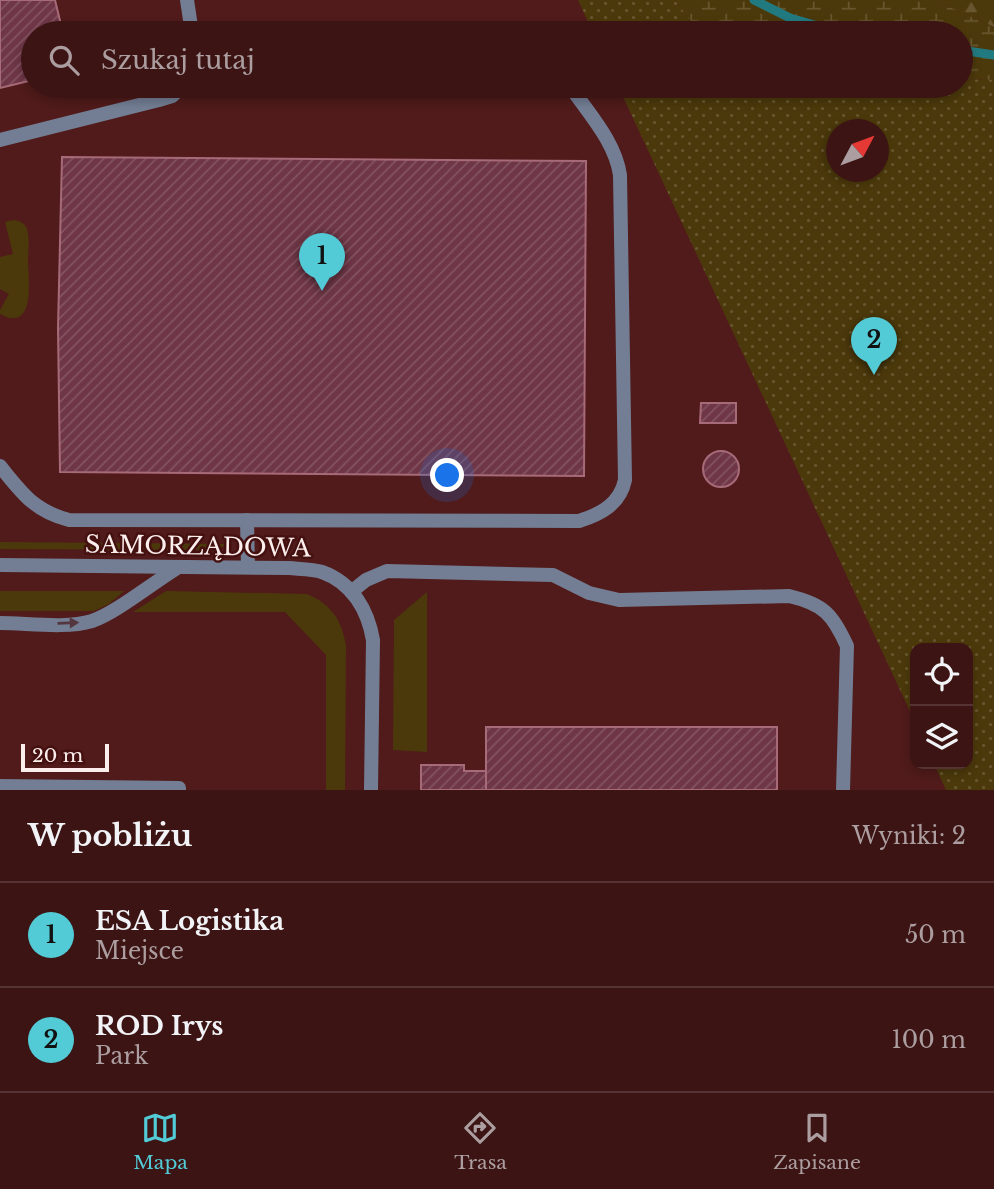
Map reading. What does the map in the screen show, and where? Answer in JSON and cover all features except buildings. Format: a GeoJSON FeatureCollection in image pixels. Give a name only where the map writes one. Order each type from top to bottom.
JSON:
{"type":"FeatureCollection","features":[{"type":"Feature","properties":{"kind":"street"},"geometry":{"type":"LineString","coordinates":[[187,0],[190,21]]}},
{"type":"Feature","properties":{"kind":"street"},"geometry":{"type":"LineString","coordinates":[[0,139],[166,98]]}},
{"type":"Feature","properties":{"kind":"street"},"geometry":{"type":"LineString","coordinates":[[0,466],[32,504],[55,517],[69,520],[579,521],[605,510],[623,490],[625,480],[620,174],[618,161],[610,145],[578,98]]}},
{"type":"Feature","properties":{"kind":"street"},"geometry":{"type":"LineString","coordinates":[[247,520],[248,568]]}},
{"type":"Feature","properties":{"kind":"street","name":"SAMORZĄDOWA"},"geometry":{"type":"LineString","coordinates":[[0,565],[289,568],[322,572],[343,583],[369,619],[373,640],[371,790]]}},
{"type":"Feature","properties":{"kind":"street"},"geometry":{"type":"LineString","coordinates":[[0,623],[75,624],[92,621],[179,567]]}},
{"type":"Feature","properties":{"kind":"street"},"geometry":{"type":"LineString","coordinates":[[351,592],[366,580],[387,571],[554,575],[589,593],[619,600],[789,596],[809,600],[827,612],[847,646],[843,790]]}},
{"type":"Feature","properties":{"kind":"street"},"geometry":{"type":"LineString","coordinates":[[0,786],[179,790]]}},
{"type":"Feature","properties":{"kind":"green space"},"geometry":{"type":"Polygon","coordinates":[[[578,0],[675,0],[691,21],[588,21],[578,0]]]}},
{"type":"Feature","properties":{"kind":"green space"},"geometry":{"type":"Polygon","coordinates":[[[675,0],[934,0],[994,27],[994,80],[973,79],[973,21],[691,21],[675,0]]]}},
{"type":"Feature","properties":{"kind":"green space"},"geometry":{"type":"Polygon","coordinates":[[[934,0],[994,0],[994,27],[934,0]]]}},
{"type":"Feature","properties":{"kind":"green space"},"geometry":{"type":"Polygon","coordinates":[[[973,79],[994,80],[994,790],[946,790],[936,769],[973,769],[973,643],[910,643],[910,711],[624,98],[973,98],[973,79]]]}},
{"type":"Feature","properties":{"kind":"green space"},"geometry":{"type":"Polygon","coordinates":[[[14,220],[24,224],[28,233],[29,292],[25,311],[19,317],[11,318],[0,314],[9,294],[0,289],[0,257],[13,254],[5,222],[14,220]]]}},
{"type":"Feature","properties":{"kind":"green space"},"geometry":{"type":"Polygon","coordinates":[[[0,542],[227,544],[217,550],[0,549],[0,542]]]}},
{"type":"Feature","properties":{"kind":"green space"},"geometry":{"type":"Polygon","coordinates":[[[0,591],[124,591],[109,604],[94,611],[0,611],[0,591]]]}},
{"type":"Feature","properties":{"kind":"green space"},"geometry":{"type":"Polygon","coordinates":[[[166,591],[307,594],[329,608],[342,628],[346,646],[345,790],[326,790],[326,655],[285,612],[133,612],[166,591]]]}},
{"type":"Feature","properties":{"kind":"green space"},"geometry":{"type":"Polygon","coordinates":[[[427,592],[427,752],[393,750],[394,620],[427,592]]]}},
{"type":"Feature","properties":{"kind":"waterway"},"geometry":{"type":"LineString","coordinates":[[754,0],[800,21]]}},
{"type":"Feature","properties":{"kind":"waterway"},"geometry":{"type":"LineString","coordinates":[[973,52],[994,55]]}},
{"type":"Feature","properties":{"kind":"place","name":"ESA Logistika"},"geometry":{"type":"Point","coordinates":[322,291]}},
{"type":"Feature","properties":{"kind":"place","name":"ROD Irys"},"geometry":{"type":"Point","coordinates":[874,375]}}]}
